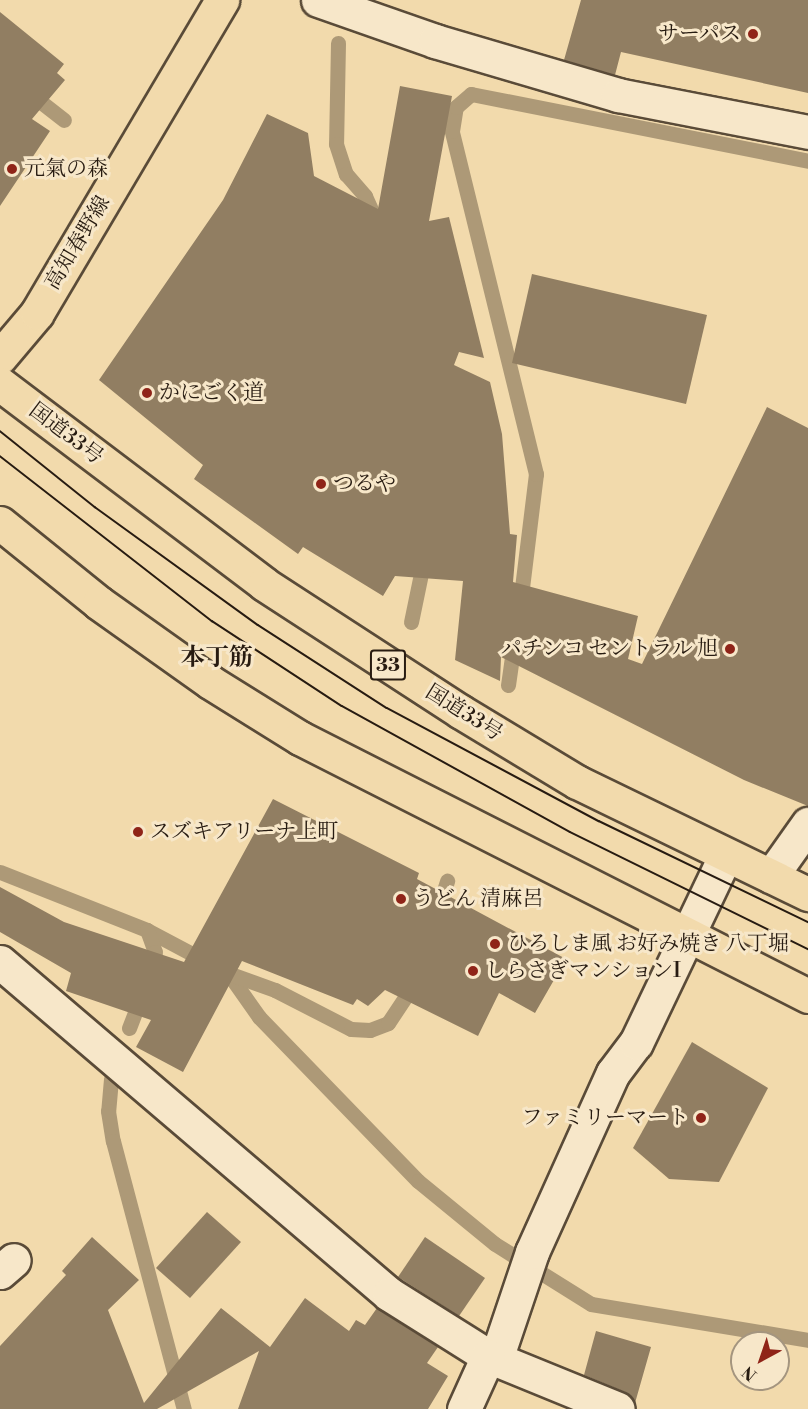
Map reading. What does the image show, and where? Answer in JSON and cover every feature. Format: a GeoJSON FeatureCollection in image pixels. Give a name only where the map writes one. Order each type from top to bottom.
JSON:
{"type":"FeatureCollection","features":[{"type":"Feature","properties":{"kind":"main road","name":"高知春野線"},"geometry":{"type":"LineString","coordinates":[[0,357],[37,313],[222,0]]}},
{"type":"Feature","properties":{"kind":"main road","name":"国道33号"},"geometry":{"type":"LineString","coordinates":[[0,384],[264,584],[568,776],[725,856],[808,894]]}},
{"type":"Feature","properties":{"kind":"main road"},"geometry":{"type":"LineString","coordinates":[[0,523],[99,603],[210,682],[300,738],[686,938],[808,996]]}},
{"type":"Feature","properties":{"kind":"street"},"geometry":{"type":"LineString","coordinates":[[318,0],[435,41],[618,95],[808,132]]}},
{"type":"Feature","properties":{"kind":"street"},"geometry":{"type":"LineString","coordinates":[[771,876],[808,824]]}},
{"type":"Feature","properties":{"kind":"street"},"geometry":{"type":"LineString","coordinates":[[464,1409],[492,1358],[528,1265],[613,1073],[636,1043],[725,856]]}},
{"type":"Feature","properties":{"kind":"street"},"geometry":{"type":"LineString","coordinates":[[0,962],[389,1294],[492,1358],[618,1409]]}},
{"type":"Feature","properties":{"kind":"building"},"geometry":{"type":"Polygon","coordinates":[[[581,0],[808,0],[808,93],[621,52],[615,75],[564,60],[581,0]]]}},
{"type":"Feature","properties":{"kind":"building"},"geometry":{"type":"Polygon","coordinates":[[[0,12],[64,64],[57,73],[65,80],[32,119],[50,131],[0,206],[0,12]]]}},
{"type":"Feature","properties":{"kind":"building"},"geometry":{"type":"Polygon","coordinates":[[[400,86],[452,96],[429,221],[449,217],[484,358],[459,352],[454,365],[490,382],[502,434],[510,534],[517,535],[513,582],[638,616],[628,659],[642,664],[767,407],[808,428],[808,806],[744,780],[501,657],[500,681],[455,660],[463,581],[395,576],[383,596],[303,547],[298,554],[194,479],[203,465],[99,380],[223,200],[267,114],[308,133],[314,176],[378,209],[400,86]]]}},
{"type":"Feature","properties":{"kind":"building"},"geometry":{"type":"Polygon","coordinates":[[[532,274],[707,315],[686,404],[512,363],[532,274]]]}},
{"type":"Feature","properties":{"kind":"building"},"geometry":{"type":"Polygon","coordinates":[[[273,799],[419,873],[417,879],[566,959],[535,1013],[499,993],[478,1036],[385,990],[368,1006],[357,999],[353,1005],[242,961],[183,1072],[136,1047],[151,1020],[66,991],[71,973],[0,932],[0,887],[64,922],[184,962],[273,799]]]}},
{"type":"Feature","properties":{"kind":"building","name":"ファミリーマート"},"geometry":{"type":"Polygon","coordinates":[[[692,1042],[768,1088],[719,1182],[669,1179],[633,1148],[692,1042]]]}},
{"type":"Feature","properties":{"kind":"building"},"geometry":{"type":"Polygon","coordinates":[[[207,1212],[241,1242],[190,1298],[156,1268],[207,1212]]]}},
{"type":"Feature","properties":{"kind":"building"},"geometry":{"type":"Polygon","coordinates":[[[92,1237],[139,1280],[108,1310],[144,1403],[221,1308],[270,1347],[305,1298],[349,1331],[356,1320],[365,1325],[377,1308],[438,1347],[427,1363],[448,1376],[428,1409],[238,1409],[259,1351],[157,1409],[0,1409],[0,1346],[66,1275],[62,1271],[92,1237]]]}},
{"type":"Feature","properties":{"kind":"building"},"geometry":{"type":"Polygon","coordinates":[[[425,1237],[485,1278],[459,1316],[398,1277],[425,1237]]]}},
{"type":"Feature","properties":{"kind":"building"},"geometry":{"type":"Polygon","coordinates":[[[596,1331],[651,1347],[635,1403],[625,1392],[584,1375],[596,1331]]]}},
{"type":"Feature","properties":{"kind":"waterway"},"geometry":{"type":"LineString","coordinates":[[338,43],[336,144],[346,174],[365,196],[377,223]]}},
{"type":"Feature","properties":{"kind":"waterway"},"geometry":{"type":"LineString","coordinates":[[0,70],[64,120]]}},
{"type":"Feature","properties":{"kind":"waterway"},"geometry":{"type":"LineString","coordinates":[[520,604],[536,474],[452,131],[456,107],[471,94],[808,161]]}},
{"type":"Feature","properties":{"kind":"waterway"},"geometry":{"type":"LineString","coordinates":[[411,622],[424,559]]}},
{"type":"Feature","properties":{"kind":"waterway"},"geometry":{"type":"LineString","coordinates":[[508,685],[514,643]]}},
{"type":"Feature","properties":{"kind":"waterway"},"geometry":{"type":"LineString","coordinates":[[0,872],[147,930],[228,973],[259,1017],[418,1181],[495,1244],[591,1304],[808,1340]]}},
{"type":"Feature","properties":{"kind":"waterway"},"geometry":{"type":"LineString","coordinates":[[437,912],[447,881]]}},
{"type":"Feature","properties":{"kind":"waterway"},"geometry":{"type":"LineString","coordinates":[[147,930],[155,952],[150,972]]}},
{"type":"Feature","properties":{"kind":"waterway"},"geometry":{"type":"LineString","coordinates":[[228,973],[275,990],[351,1029],[370,1030],[388,1023],[414,984]]}},
{"type":"Feature","properties":{"kind":"waterway"},"geometry":{"type":"LineString","coordinates":[[129,1028],[141,997]]}},
{"type":"Feature","properties":{"kind":"waterway"},"geometry":{"type":"LineString","coordinates":[[111,1079],[108,1111],[113,1141],[184,1409]]}},
{"type":"Feature","properties":{"kind":"tram line"},"geometry":{"type":"LineString","coordinates":[[0,431],[95,507],[258,625],[387,708],[599,821],[808,922]]}},
{"type":"Feature","properties":{"kind":"tram line"},"geometry":{"type":"LineString","coordinates":[[0,456],[212,621],[342,706],[570,832],[808,949]]}},
{"type":"Feature","properties":{"kind":"place","name":"サーパス"},"geometry":{"type":"Point","coordinates":[753,34]}},
{"type":"Feature","properties":{"kind":"place","name":"元氣の森"},"geometry":{"type":"Point","coordinates":[12,169]}},
{"type":"Feature","properties":{"kind":"place","name":"かにごく道"},"geometry":{"type":"Point","coordinates":[147,393]}},
{"type":"Feature","properties":{"kind":"place","name":"つるや"},"geometry":{"type":"Point","coordinates":[321,484]}},
{"type":"Feature","properties":{"kind":"place","name":"パチンコ セントラル 旭"},"geometry":{"type":"Point","coordinates":[730,649]}},
{"type":"Feature","properties":{"kind":"place","name":"スズキアリーナ上町"},"geometry":{"type":"Point","coordinates":[138,832]}},
{"type":"Feature","properties":{"kind":"place","name":"うどん 清麻呂"},"geometry":{"type":"Point","coordinates":[401,899]}},
{"type":"Feature","properties":{"kind":"place","name":"ひろしま風 お好み焼き 八丁堀"},"geometry":{"type":"Point","coordinates":[495,944]}},
{"type":"Feature","properties":{"kind":"place","name":"しらさぎマンションI"},"geometry":{"type":"Point","coordinates":[473,971]}},
{"type":"Feature","properties":{"kind":"place","name":"ファミリーマート"},"geometry":{"type":"Point","coordinates":[701,1118]}},
{"type":"Feature","properties":{"kind":"district","name":"本丁筋"},"geometry":{"type":"Point","coordinates":[217,659]}}]}
